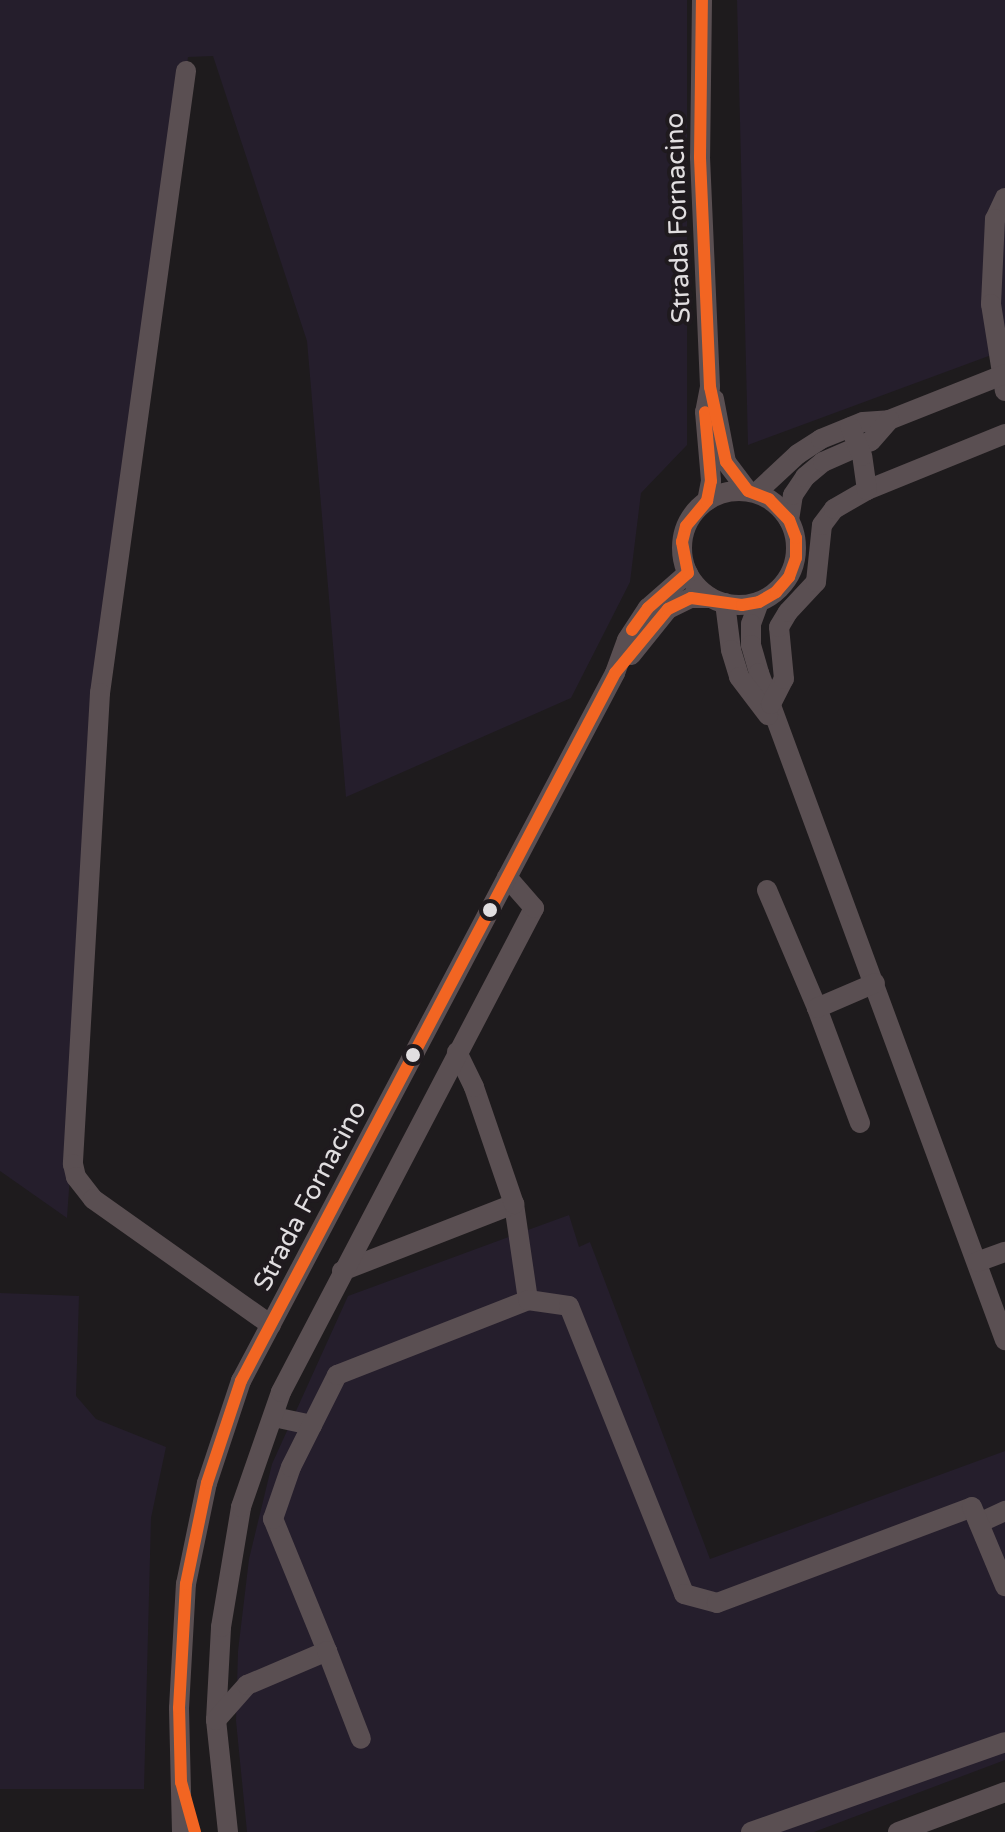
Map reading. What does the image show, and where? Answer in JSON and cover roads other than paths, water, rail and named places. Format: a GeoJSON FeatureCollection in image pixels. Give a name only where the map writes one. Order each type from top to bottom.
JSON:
{"type":"FeatureCollection","features":[{"type":"Feature","properties":{"kind":"street","name":"Strada Fornacino"},"geometry":{"type":"LineString","coordinates":[[702,0],[700,157],[710,387],[726,462],[752,492]]}},
{"type":"Feature","properties":{"kind":"street"},"geometry":{"type":"LineString","coordinates":[[186,71],[100,693],[73,1164],[76,1177],[93,1199],[271,1325]]}},
{"type":"Feature","properties":{"kind":"street"},"geometry":{"type":"LineString","coordinates":[[752,492],[798,454],[854,437],[889,420],[1003,381],[993,325],[995,219],[1005,198]]}},
{"type":"Feature","properties":{"kind":"street","name":"Strada Fornacino"},"geometry":{"type":"LineString","coordinates":[[707,501],[711,481],[705,412],[710,387]]}},
{"type":"Feature","properties":{"kind":"street"},"geometry":{"type":"LineString","coordinates":[[771,704],[784,679],[779,627],[788,612],[816,582],[822,525],[834,509],[867,490],[1005,434]]}},
{"type":"Feature","properties":{"kind":"street"},"geometry":{"type":"LineString","coordinates":[[854,437],[867,490]]}},
{"type":"Feature","properties":{"kind":"street"},"geometry":{"type":"LineString","coordinates":[[789,520],[793,495],[805,477],[854,437]]}},
{"type":"Feature","properties":{"kind":"street"},"geometry":{"type":"LineString","coordinates":[[752,492],[769,499],[789,520],[796,538],[796,558],[789,577],[776,592],[759,602],[742,605],[718,600],[688,573],[682,542],[686,526],[707,501],[719,494],[752,492]]}},
{"type":"Feature","properties":{"kind":"street","name":"Strada Fornacino"},"geometry":{"type":"LineString","coordinates":[[184,1830],[179,1708],[186,1584],[221,1434],[241,1381],[615,673],[627,640],[639,620],[688,573]]}},
{"type":"Feature","properties":{"kind":"street","name":"Strada Fornacino"},"geometry":{"type":"LineString","coordinates":[[615,673],[668,609],[691,598],[718,600]]}},
{"type":"Feature","properties":{"kind":"street"},"geometry":{"type":"LineString","coordinates":[[718,600],[739,677],[781,730]]}},
{"type":"Feature","properties":{"kind":"street"},"geometry":{"type":"LineString","coordinates":[[759,602],[751,624],[751,645],[1005,1340]]}},
{"type":"Feature","properties":{"kind":"street"},"geometry":{"type":"LineString","coordinates":[[228,1832],[216,1720],[221,1627],[241,1507],[281,1392],[534,908],[507,877]]}},
{"type":"Feature","properties":{"kind":"street"},"geometry":{"type":"LineString","coordinates":[[767,890],[817,1008],[860,1123]]}},
{"type":"Feature","properties":{"kind":"street"},"geometry":{"type":"LineString","coordinates":[[817,1008],[875,983]]}},
{"type":"Feature","properties":{"kind":"street"},"geometry":{"type":"LineString","coordinates":[[457,1052],[474,1087],[514,1204],[528,1300]]}},
{"type":"Feature","properties":{"kind":"street"},"geometry":{"type":"LineString","coordinates":[[342,1271],[514,1204]]}},
{"type":"Feature","properties":{"kind":"street"},"geometry":{"type":"LineString","coordinates":[[977,1262],[1005,1252]]}},
{"type":"Feature","properties":{"kind":"street"},"geometry":{"type":"LineString","coordinates":[[361,1739],[273,1519],[291,1467],[337,1375],[528,1300],[569,1306],[684,1594],[717,1603],[972,1507],[1005,1586]]}},
{"type":"Feature","properties":{"kind":"street"},"geometry":{"type":"LineString","coordinates":[[274,1417],[312,1425]]}},
{"type":"Feature","properties":{"kind":"street"},"geometry":{"type":"LineString","coordinates":[[979,1523],[1005,1511]]}},
{"type":"Feature","properties":{"kind":"street"},"geometry":{"type":"LineString","coordinates":[[216,1720],[247,1685],[327,1651]]}},
{"type":"Feature","properties":{"kind":"street"},"geometry":{"type":"LineString","coordinates":[[751,1832],[1005,1742]]}},
{"type":"Feature","properties":{"kind":"street"},"geometry":{"type":"LineString","coordinates":[[898,1832],[1005,1792]]}}]}
